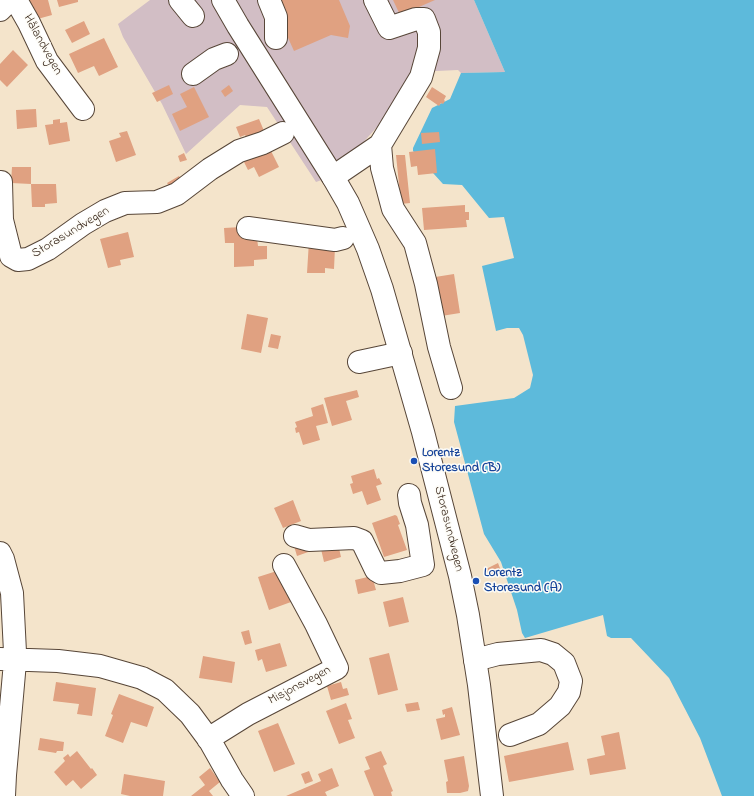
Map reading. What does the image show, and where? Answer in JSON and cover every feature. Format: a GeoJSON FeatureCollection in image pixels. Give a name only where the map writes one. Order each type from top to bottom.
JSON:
{"type":"FeatureCollection","features":[{"type":"Feature","properties":{"kind":"main road"},"geometry":{"type":"LineString","coordinates":[[0,10],[10,0]]}},
{"type":"Feature","properties":{"kind":"main road","name":"Hålandvegen"},"geometry":{"type":"LineString","coordinates":[[16,0],[48,61],[83,109]]}},
{"type":"Feature","properties":{"kind":"main road","name":"Storasundvegen"},"geometry":{"type":"LineString","coordinates":[[223,0],[333,176],[348,203],[368,249],[401,353],[441,499],[460,576],[475,660],[492,796]]}},
{"type":"Feature","properties":{"kind":"main road"},"geometry":{"type":"LineString","coordinates":[[269,0],[276,17],[276,38]]}},
{"type":"Feature","properties":{"kind":"main road"},"geometry":{"type":"LineString","coordinates":[[333,176],[380,145],[421,77],[429,48],[429,32],[424,19],[416,19],[388,28],[375,0]]}},
{"type":"Feature","properties":{"kind":"main road"},"geometry":{"type":"LineString","coordinates":[[193,74],[214,59],[227,54]]}},
{"type":"Feature","properties":{"kind":"main road","name":"Storasundvegen"},"geometry":{"type":"LineString","coordinates":[[1,182],[2,220],[11,256],[18,260],[28,259],[48,249],[83,224],[105,211],[125,203],[157,202],[177,194],[210,169],[239,151],[263,143],[283,133]]}},
{"type":"Feature","properties":{"kind":"main road"},"geometry":{"type":"LineString","coordinates":[[380,145],[382,168],[394,209],[414,244],[426,284],[429,305],[439,347],[451,388]]}},
{"type":"Feature","properties":{"kind":"main road"},"geometry":{"type":"LineString","coordinates":[[248,228],[335,240],[343,238]]}},
{"type":"Feature","properties":{"kind":"main road"},"geometry":{"type":"LineString","coordinates":[[359,362],[401,353]]}},
{"type":"Feature","properties":{"kind":"main road"},"geometry":{"type":"LineString","coordinates":[[295,536],[309,540],[354,538],[362,541],[376,570],[381,573],[400,571],[423,565],[417,525],[409,496]]}},
{"type":"Feature","properties":{"kind":"main road"},"geometry":{"type":"LineString","coordinates":[[0,553],[4,559],[12,593],[15,652],[6,659]]}},
{"type":"Feature","properties":{"kind":"main road","name":"Misjonsvegen"},"geometry":{"type":"LineString","coordinates":[[208,739],[248,714],[336,668],[316,624],[284,565]]}},
{"type":"Feature","properties":{"kind":"main road"},"geometry":{"type":"LineString","coordinates":[[475,660],[498,654],[541,650],[553,654],[564,663],[571,681],[569,692],[560,706],[539,724],[510,735]]}},
{"type":"Feature","properties":{"kind":"main road"},"geometry":{"type":"LineString","coordinates":[[6,659],[58,661],[100,666],[142,678],[165,690],[190,714],[210,741],[243,796]]}},
{"type":"Feature","properties":{"kind":"main road"},"geometry":{"type":"LineString","coordinates":[[4,796],[15,662],[6,659]]}},
{"type":"Feature","properties":{"kind":"shaded area"},"geometry":{"type":"Polygon","coordinates":[[[150,0],[474,0],[505,72],[461,73],[458,70],[415,72],[377,127],[333,176],[316,182],[267,107],[240,105],[186,154],[162,104],[123,37],[118,24],[150,0]]]}},
{"type":"Feature","properties":{"kind":"water"},"geometry":{"type":"Polygon","coordinates":[[[474,0],[754,0],[754,796],[722,796],[700,738],[669,678],[631,638],[611,638],[607,636],[603,615],[525,638],[522,633],[517,610],[501,562],[484,534],[454,422],[455,406],[514,398],[530,388],[533,375],[523,335],[519,328],[507,328],[496,331],[482,266],[514,258],[504,217],[489,218],[462,185],[443,184],[413,151],[413,148],[432,108],[450,99],[461,73],[505,72],[474,0]]]}},
{"type":"Feature","properties":{"kind":"building"},"geometry":{"type":"Polygon","coordinates":[[[29,0],[48,0],[52,15],[34,20],[29,0]]]}},
{"type":"Feature","properties":{"kind":"building"},"geometry":{"type":"Polygon","coordinates":[[[57,0],[78,0],[78,2],[59,7],[57,0]]]}},
{"type":"Feature","properties":{"kind":"building"},"geometry":{"type":"Polygon","coordinates":[[[271,0],[339,0],[350,26],[348,38],[331,35],[294,51],[271,0]]]}},
{"type":"Feature","properties":{"kind":"building"},"geometry":{"type":"Polygon","coordinates":[[[393,0],[435,0],[419,7],[420,9],[401,17],[393,0]]]}},
{"type":"Feature","properties":{"kind":"building"},"geometry":{"type":"Polygon","coordinates":[[[84,21],[90,34],[72,43],[65,30],[84,21]]]}},
{"type":"Feature","properties":{"kind":"building"},"geometry":{"type":"Polygon","coordinates":[[[104,38],[118,67],[99,76],[94,66],[78,73],[69,54],[104,38]]]}},
{"type":"Feature","properties":{"kind":"building"},"geometry":{"type":"Polygon","coordinates":[[[13,50],[28,65],[7,87],[0,80],[0,64],[13,50]]]}},
{"type":"Feature","properties":{"kind":"building"},"geometry":{"type":"Polygon","coordinates":[[[169,85],[173,94],[157,102],[152,93],[169,85]]]}},
{"type":"Feature","properties":{"kind":"building"},"geometry":{"type":"Polygon","coordinates":[[[229,85],[233,91],[225,97],[221,91],[229,85]]]}},
{"type":"Feature","properties":{"kind":"building"},"geometry":{"type":"Polygon","coordinates":[[[194,87],[209,117],[180,131],[172,114],[187,107],[180,94],[194,87]]]}},
{"type":"Feature","properties":{"kind":"building"},"geometry":{"type":"Polygon","coordinates":[[[432,87],[446,96],[443,104],[441,103],[439,106],[426,97],[432,87]]]}},
{"type":"Feature","properties":{"kind":"building"},"geometry":{"type":"Polygon","coordinates":[[[36,109],[37,127],[17,129],[16,110],[36,109]]]}},
{"type":"Feature","properties":{"kind":"building"},"geometry":{"type":"Polygon","coordinates":[[[60,119],[60,123],[67,122],[70,141],[49,145],[45,125],[53,124],[53,120],[60,119]]]}},
{"type":"Feature","properties":{"kind":"building"},"geometry":{"type":"Polygon","coordinates":[[[259,119],[267,138],[250,145],[245,135],[240,137],[236,127],[259,119]]]}},
{"type":"Feature","properties":{"kind":"building"},"geometry":{"type":"Polygon","coordinates":[[[127,131],[136,155],[116,162],[109,141],[121,137],[119,133],[127,131]]]}},
{"type":"Feature","properties":{"kind":"building"},"geometry":{"type":"Polygon","coordinates":[[[439,132],[440,142],[422,144],[421,133],[439,132]]]}},
{"type":"Feature","properties":{"kind":"building"},"geometry":{"type":"Polygon","coordinates":[[[268,145],[279,167],[259,177],[254,167],[248,170],[243,160],[268,145]]]}},
{"type":"Feature","properties":{"kind":"building"},"geometry":{"type":"Polygon","coordinates":[[[435,149],[437,173],[418,175],[417,166],[411,167],[409,152],[435,149]]]}},
{"type":"Feature","properties":{"kind":"building"},"geometry":{"type":"Polygon","coordinates":[[[184,153],[187,160],[180,162],[178,156],[184,153]]]}},
{"type":"Feature","properties":{"kind":"building"},"geometry":{"type":"Polygon","coordinates":[[[396,155],[405,155],[410,203],[401,204],[396,155]]]}},
{"type":"Feature","properties":{"kind":"building"},"geometry":{"type":"Polygon","coordinates":[[[12,167],[31,167],[31,184],[11,183],[12,167]]]}},
{"type":"Feature","properties":{"kind":"building"},"geometry":{"type":"Polygon","coordinates":[[[179,176],[184,184],[172,191],[167,183],[179,176]]]}},
{"type":"Feature","properties":{"kind":"building"},"geometry":{"type":"Polygon","coordinates":[[[31,184],[56,184],[57,203],[45,204],[45,207],[32,207],[31,184]]]}},
{"type":"Feature","properties":{"kind":"building"},"geometry":{"type":"Polygon","coordinates":[[[465,205],[465,212],[469,212],[469,220],[466,220],[467,227],[424,230],[422,208],[465,205]]]}},
{"type":"Feature","properties":{"kind":"building"},"geometry":{"type":"Polygon","coordinates":[[[242,227],[257,238],[258,246],[267,246],[267,259],[254,260],[254,266],[234,267],[234,243],[225,243],[224,228],[242,227]]]}},
{"type":"Feature","properties":{"kind":"building"},"geometry":{"type":"Polygon","coordinates":[[[128,232],[134,257],[120,260],[121,265],[108,268],[100,239],[128,232]]]}},
{"type":"Feature","properties":{"kind":"building"},"geometry":{"type":"Polygon","coordinates":[[[309,241],[335,247],[334,269],[325,268],[325,273],[307,273],[309,241]]]}},
{"type":"Feature","properties":{"kind":"building"},"geometry":{"type":"Polygon","coordinates":[[[454,274],[460,313],[435,317],[429,278],[454,274]]]}},
{"type":"Feature","properties":{"kind":"building"},"geometry":{"type":"Polygon","coordinates":[[[247,314],[268,318],[261,353],[241,349],[247,314]]]}},
{"type":"Feature","properties":{"kind":"building"},"geometry":{"type":"Polygon","coordinates":[[[271,334],[281,336],[278,349],[268,347],[271,334]]]}},
{"type":"Feature","properties":{"kind":"building"},"geometry":{"type":"Polygon","coordinates":[[[357,390],[359,397],[346,401],[352,420],[332,426],[324,398],[357,390]]]}},
{"type":"Feature","properties":{"kind":"building"},"geometry":{"type":"Polygon","coordinates":[[[323,404],[328,423],[316,426],[320,440],[303,445],[299,432],[296,433],[295,428],[297,427],[295,422],[313,416],[311,408],[323,404]]]}},
{"type":"Feature","properties":{"kind":"building"},"geometry":{"type":"Polygon","coordinates":[[[374,469],[377,479],[379,478],[382,484],[376,486],[381,500],[367,505],[362,491],[353,494],[350,484],[353,483],[351,476],[374,469]]]}},
{"type":"Feature","properties":{"kind":"building"},"geometry":{"type":"Polygon","coordinates":[[[293,500],[301,521],[283,528],[274,508],[293,500]]]}},
{"type":"Feature","properties":{"kind":"building"},"geometry":{"type":"Polygon","coordinates":[[[395,515],[397,516],[400,524],[398,525],[407,550],[384,557],[372,523],[395,515]]]}},
{"type":"Feature","properties":{"kind":"building"},"geometry":{"type":"Polygon","coordinates":[[[338,544],[341,557],[324,562],[321,549],[338,544]]]}},
{"type":"Feature","properties":{"kind":"building"},"geometry":{"type":"Polygon","coordinates":[[[294,546],[311,551],[297,556],[294,546]]]}},
{"type":"Feature","properties":{"kind":"building"},"geometry":{"type":"Polygon","coordinates":[[[498,563],[501,571],[489,576],[486,569],[498,563]]]}},
{"type":"Feature","properties":{"kind":"building"},"geometry":{"type":"Polygon","coordinates":[[[280,570],[291,602],[269,610],[258,577],[280,570]]]}},
{"type":"Feature","properties":{"kind":"building"},"geometry":{"type":"Polygon","coordinates":[[[372,576],[376,590],[358,594],[355,580],[372,576]]]}},
{"type":"Feature","properties":{"kind":"building"},"geometry":{"type":"Polygon","coordinates":[[[403,597],[409,622],[389,627],[383,602],[403,597]]]}},
{"type":"Feature","properties":{"kind":"building"},"geometry":{"type":"Polygon","coordinates":[[[249,630],[252,643],[245,645],[241,632],[249,630]]]}},
{"type":"Feature","properties":{"kind":"building"},"geometry":{"type":"Polygon","coordinates":[[[280,643],[287,666],[266,672],[262,659],[258,661],[255,650],[280,643]]]}},
{"type":"Feature","properties":{"kind":"building"},"geometry":{"type":"Polygon","coordinates":[[[389,653],[398,690],[378,695],[369,658],[389,653]]]}},
{"type":"Feature","properties":{"kind":"building"},"geometry":{"type":"Polygon","coordinates":[[[203,656],[235,662],[232,683],[199,678],[203,656]]]}},
{"type":"Feature","properties":{"kind":"building"},"geometry":{"type":"Polygon","coordinates":[[[56,682],[96,688],[92,716],[77,714],[79,704],[53,701],[56,682]]]}},
{"type":"Feature","properties":{"kind":"building"},"geometry":{"type":"Polygon","coordinates":[[[341,682],[343,689],[347,688],[349,695],[331,700],[327,686],[341,682]]]}},
{"type":"Feature","properties":{"kind":"building"},"geometry":{"type":"Polygon","coordinates":[[[119,694],[154,707],[147,727],[131,722],[123,743],[105,736],[113,715],[111,714],[119,694]]]}},
{"type":"Feature","properties":{"kind":"building"},"geometry":{"type":"Polygon","coordinates":[[[418,702],[420,710],[407,712],[405,704],[418,702]]]}},
{"type":"Feature","properties":{"kind":"building"},"geometry":{"type":"Polygon","coordinates":[[[346,703],[352,719],[348,720],[355,738],[339,744],[326,711],[346,703]]]}},
{"type":"Feature","properties":{"kind":"building"},"geometry":{"type":"Polygon","coordinates":[[[452,707],[460,735],[441,740],[436,719],[445,717],[442,710],[452,707]]]}},
{"type":"Feature","properties":{"kind":"building"},"geometry":{"type":"Polygon","coordinates":[[[278,723],[295,764],[274,772],[258,731],[278,723]]]}},
{"type":"Feature","properties":{"kind":"building"},"geometry":{"type":"Polygon","coordinates":[[[619,732],[626,769],[590,775],[587,759],[605,755],[601,736],[619,732]]]}},
{"type":"Feature","properties":{"kind":"building"},"geometry":{"type":"Polygon","coordinates":[[[40,738],[64,742],[63,751],[57,751],[56,753],[38,750],[40,738]]]}},
{"type":"Feature","properties":{"kind":"building"},"geometry":{"type":"Polygon","coordinates":[[[568,742],[574,770],[509,782],[504,756],[568,742]]]}},
{"type":"Feature","properties":{"kind":"building"},"geometry":{"type":"Polygon","coordinates":[[[77,751],[97,775],[81,789],[73,780],[66,786],[54,772],[65,761],[63,758],[68,754],[70,757],[77,751]]]}},
{"type":"Feature","properties":{"kind":"building"},"geometry":{"type":"Polygon","coordinates":[[[381,751],[387,764],[383,766],[393,791],[391,792],[392,796],[374,796],[364,771],[370,769],[365,757],[381,751]]]}},
{"type":"Feature","properties":{"kind":"building"},"geometry":{"type":"Polygon","coordinates":[[[464,756],[469,786],[468,791],[460,793],[447,793],[446,782],[448,781],[444,760],[464,756]]]}},
{"type":"Feature","properties":{"kind":"building"},"geometry":{"type":"Polygon","coordinates":[[[210,768],[220,782],[209,791],[213,796],[191,796],[205,785],[199,777],[210,768]]]}},
{"type":"Feature","properties":{"kind":"building"},"geometry":{"type":"Polygon","coordinates":[[[332,768],[339,786],[325,792],[327,796],[286,796],[321,781],[318,774],[332,768]]]}},
{"type":"Feature","properties":{"kind":"building"},"geometry":{"type":"Polygon","coordinates":[[[309,771],[313,781],[305,784],[301,774],[309,771]]]}},
{"type":"Feature","properties":{"kind":"building"},"geometry":{"type":"Polygon","coordinates":[[[124,774],[165,781],[163,796],[130,796],[121,794],[124,774]]]}},
{"type":"Feature","properties":{"kind":"place","name":"Lorentz Storesund (B)"},"geometry":{"type":"Point","coordinates":[414,461]}},
{"type":"Feature","properties":{"kind":"place","name":"Lorentz Storesund (A)"},"geometry":{"type":"Point","coordinates":[476,581]}}]}
